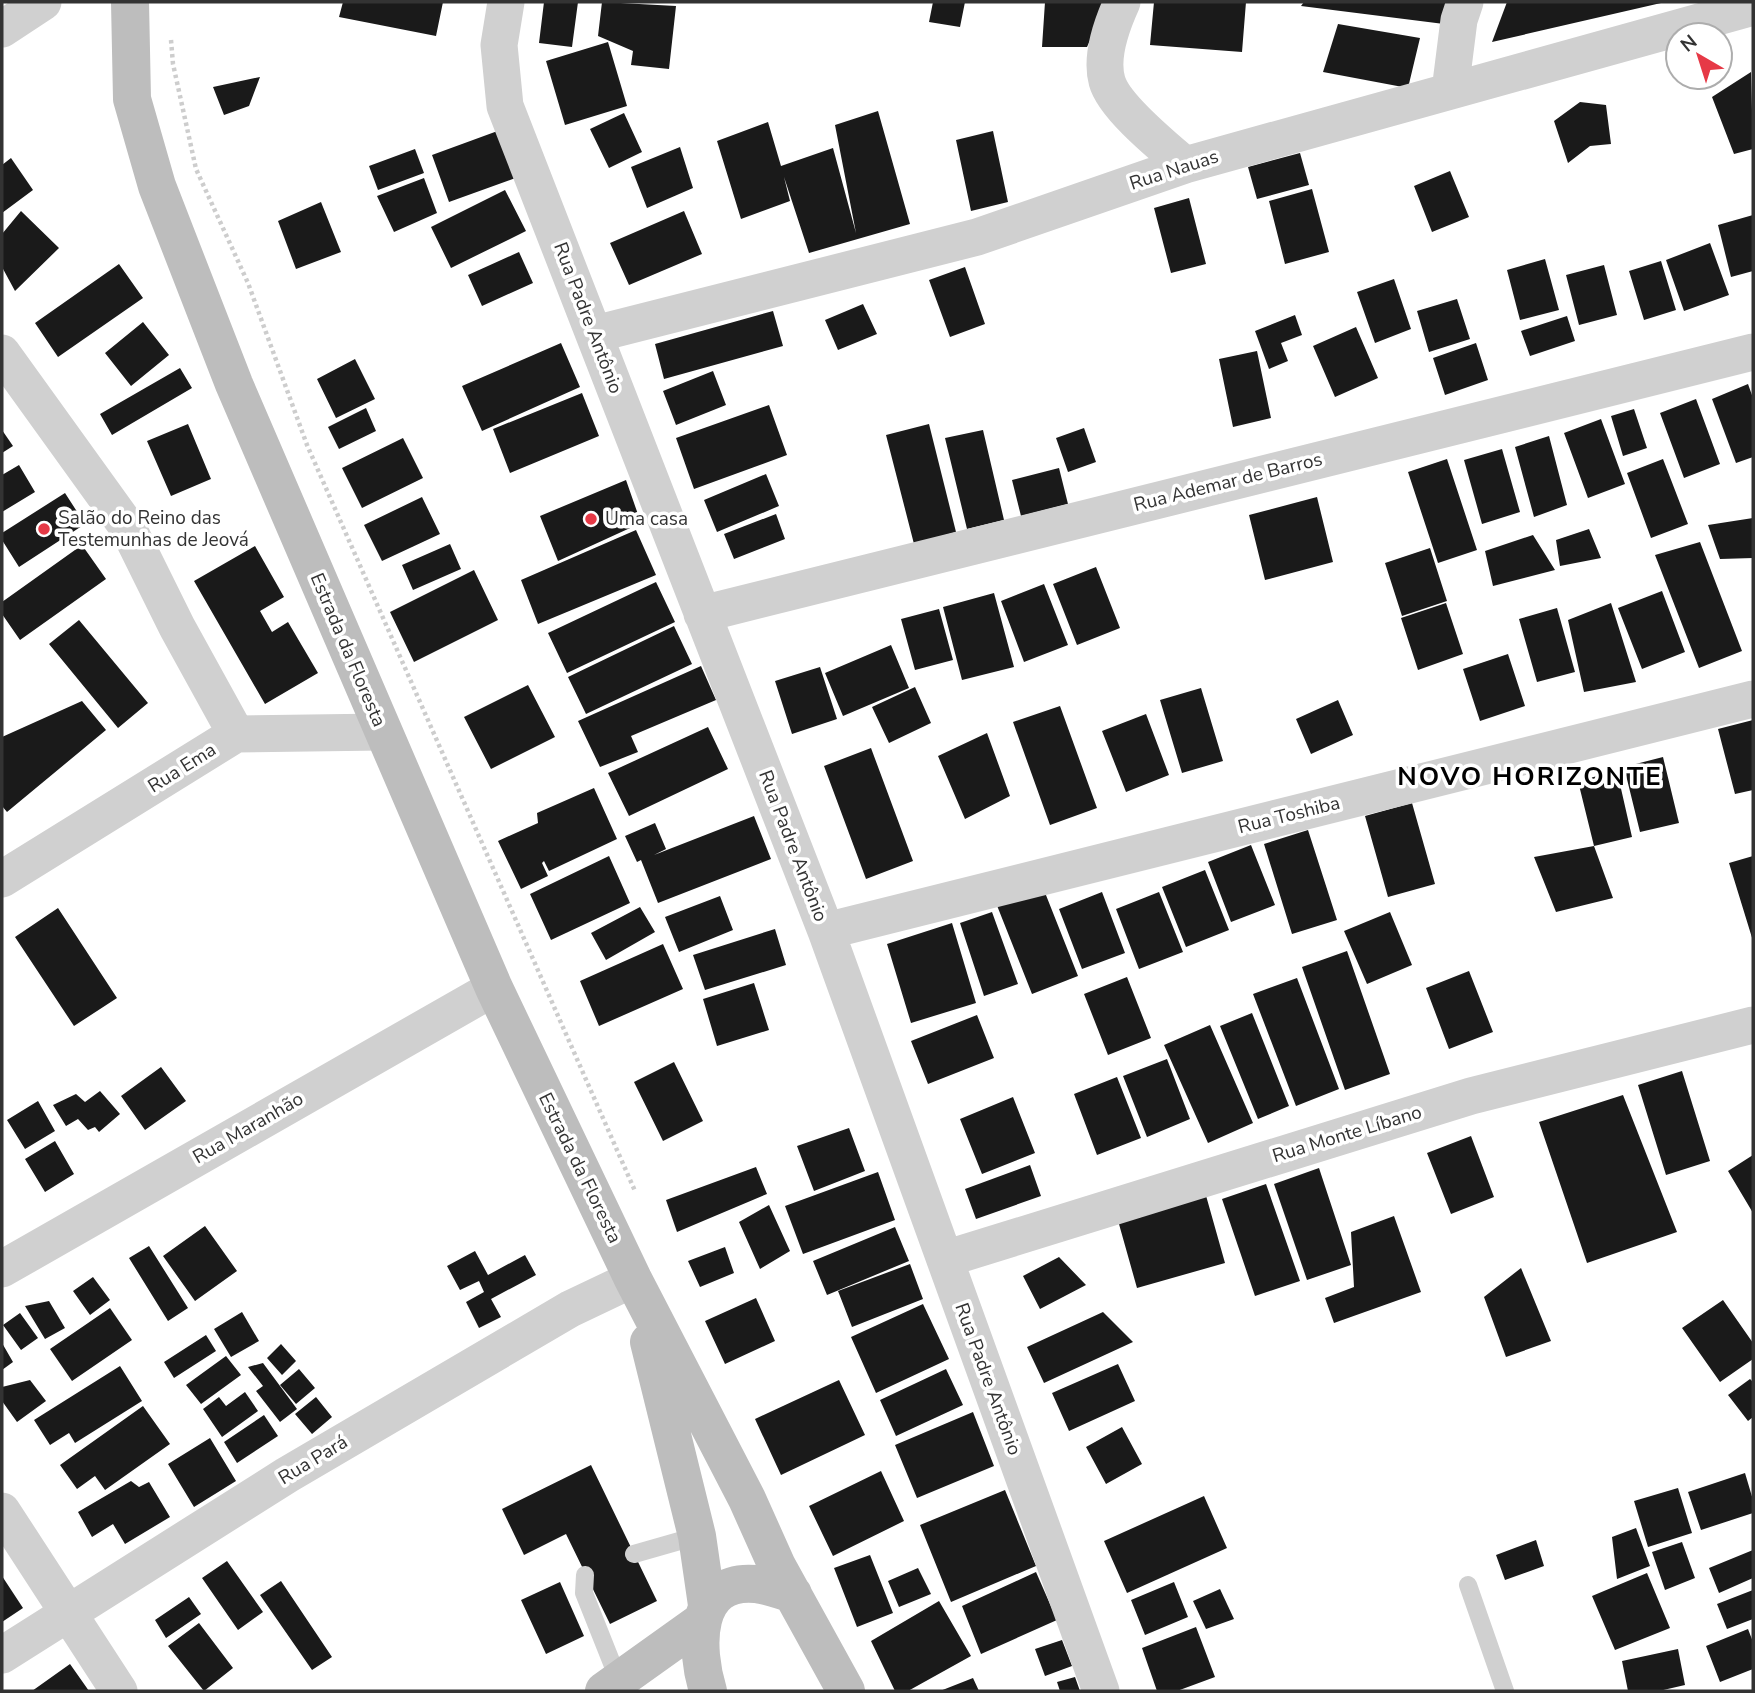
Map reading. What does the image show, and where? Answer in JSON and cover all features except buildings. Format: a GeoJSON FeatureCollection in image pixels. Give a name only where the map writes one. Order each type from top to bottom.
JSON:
{"type":"FeatureCollection","features":[{"type":"Feature","properties":{"kind":"main road","name":"Estrada da Floresta"},"geometry":{"type":"LineString","coordinates":[[130,2],[132,99],[157,186],[234,384],[494,988],[633,1279],[793,1594],[846,1691]]}},
{"type":"Feature","properties":{"kind":"main road","name":"Estrada da Floresta"},"geometry":{"type":"LineString","coordinates":[[633,1279],[697,1536],[705,1613],[699,1662],[708,1691]]}},
{"type":"Feature","properties":{"kind":"main road"},"geometry":{"type":"LineString","coordinates":[[612,1686],[705,1613],[726,1587],[755,1584],[793,1594]]}},
{"type":"Feature","properties":{"kind":"street"},"geometry":{"type":"LineString","coordinates":[[2,29],[43,2]]}},
{"type":"Feature","properties":{"kind":"street","name":"Rua Padre Antônio"},"geometry":{"type":"LineString","coordinates":[[506,2],[499,44],[505,106],[826,930],[1101,1691]]}},
{"type":"Feature","properties":{"kind":"street"},"geometry":{"type":"LineString","coordinates":[[1122,2],[1108,32],[1107,81],[1136,122],[1185,165]]}},
{"type":"Feature","properties":{"kind":"street"},"geometry":{"type":"LineString","coordinates":[[1450,91],[1459,20],[1465,2]]}},
{"type":"Feature","properties":{"kind":"street","name":"Rua Nauas"},"geometry":{"type":"LineString","coordinates":[[594,334],[977,237],[1185,165],[1753,7]]}},
{"type":"Feature","properties":{"kind":"street","name":"Rua Ademar de Barros"},"geometry":{"type":"LineString","coordinates":[[702,614],[1753,352]]}},
{"type":"Feature","properties":{"kind":"street"},"geometry":{"type":"LineString","coordinates":[[2,353],[128,528],[177,627],[236,734]]}},
{"type":"Feature","properties":{"kind":"street","name":"Rua Toshiba"},"geometry":{"type":"LineString","coordinates":[[826,930],[1753,699]]}},
{"type":"Feature","properties":{"kind":"street","name":"Rua Ema"},"geometry":{"type":"LineString","coordinates":[[2,879],[236,734],[383,732]]}},
{"type":"Feature","properties":{"kind":"street","name":"Rua Maranhão"},"geometry":{"type":"LineString","coordinates":[[2,1269],[494,988]]}},
{"type":"Feature","properties":{"kind":"street","name":"Rua Monte Líbano"},"geometry":{"type":"LineString","coordinates":[[945,1258],[1471,1096],[1753,1025]]}},
{"type":"Feature","properties":{"kind":"street","name":"Rua Pará"},"geometry":{"type":"LineString","coordinates":[[2,1655],[287,1475],[570,1309],[633,1279]]}},
{"type":"Feature","properties":{"kind":"street"},"geometry":{"type":"LineString","coordinates":[[2,1511],[119,1691]]}},
{"type":"Feature","properties":{"kind":"lane"},"geometry":{"type":"LineString","coordinates":[[634,1554],[697,1536]]}},
{"type":"Feature","properties":{"kind":"lane"},"geometry":{"type":"LineString","coordinates":[[585,1575],[584,1593],[612,1686]]}},
{"type":"Feature","properties":{"kind":"lane"},"geometry":{"type":"LineString","coordinates":[[1468,1584],[1505,1691]]}},
{"type":"Feature","properties":{"kind":"path"},"geometry":{"type":"LineString","coordinates":[[170,29],[173,64],[196,169],[247,283],[307,445],[639,1198]]}},
{"type":"Feature","properties":{"kind":"place","name":"Uma casa"},"geometry":{"type":"Point","coordinates":[591,519]}},
{"type":"Feature","properties":{"kind":"place","name":"Salão do Reino das Testemunhas de Jeová"},"geometry":{"type":"Point","coordinates":[44,529]}},
{"type":"Feature","properties":{"kind":"district","name":"NOVO HORIZONTE"},"geometry":{"type":"Point","coordinates":[1530,776]}}]}
